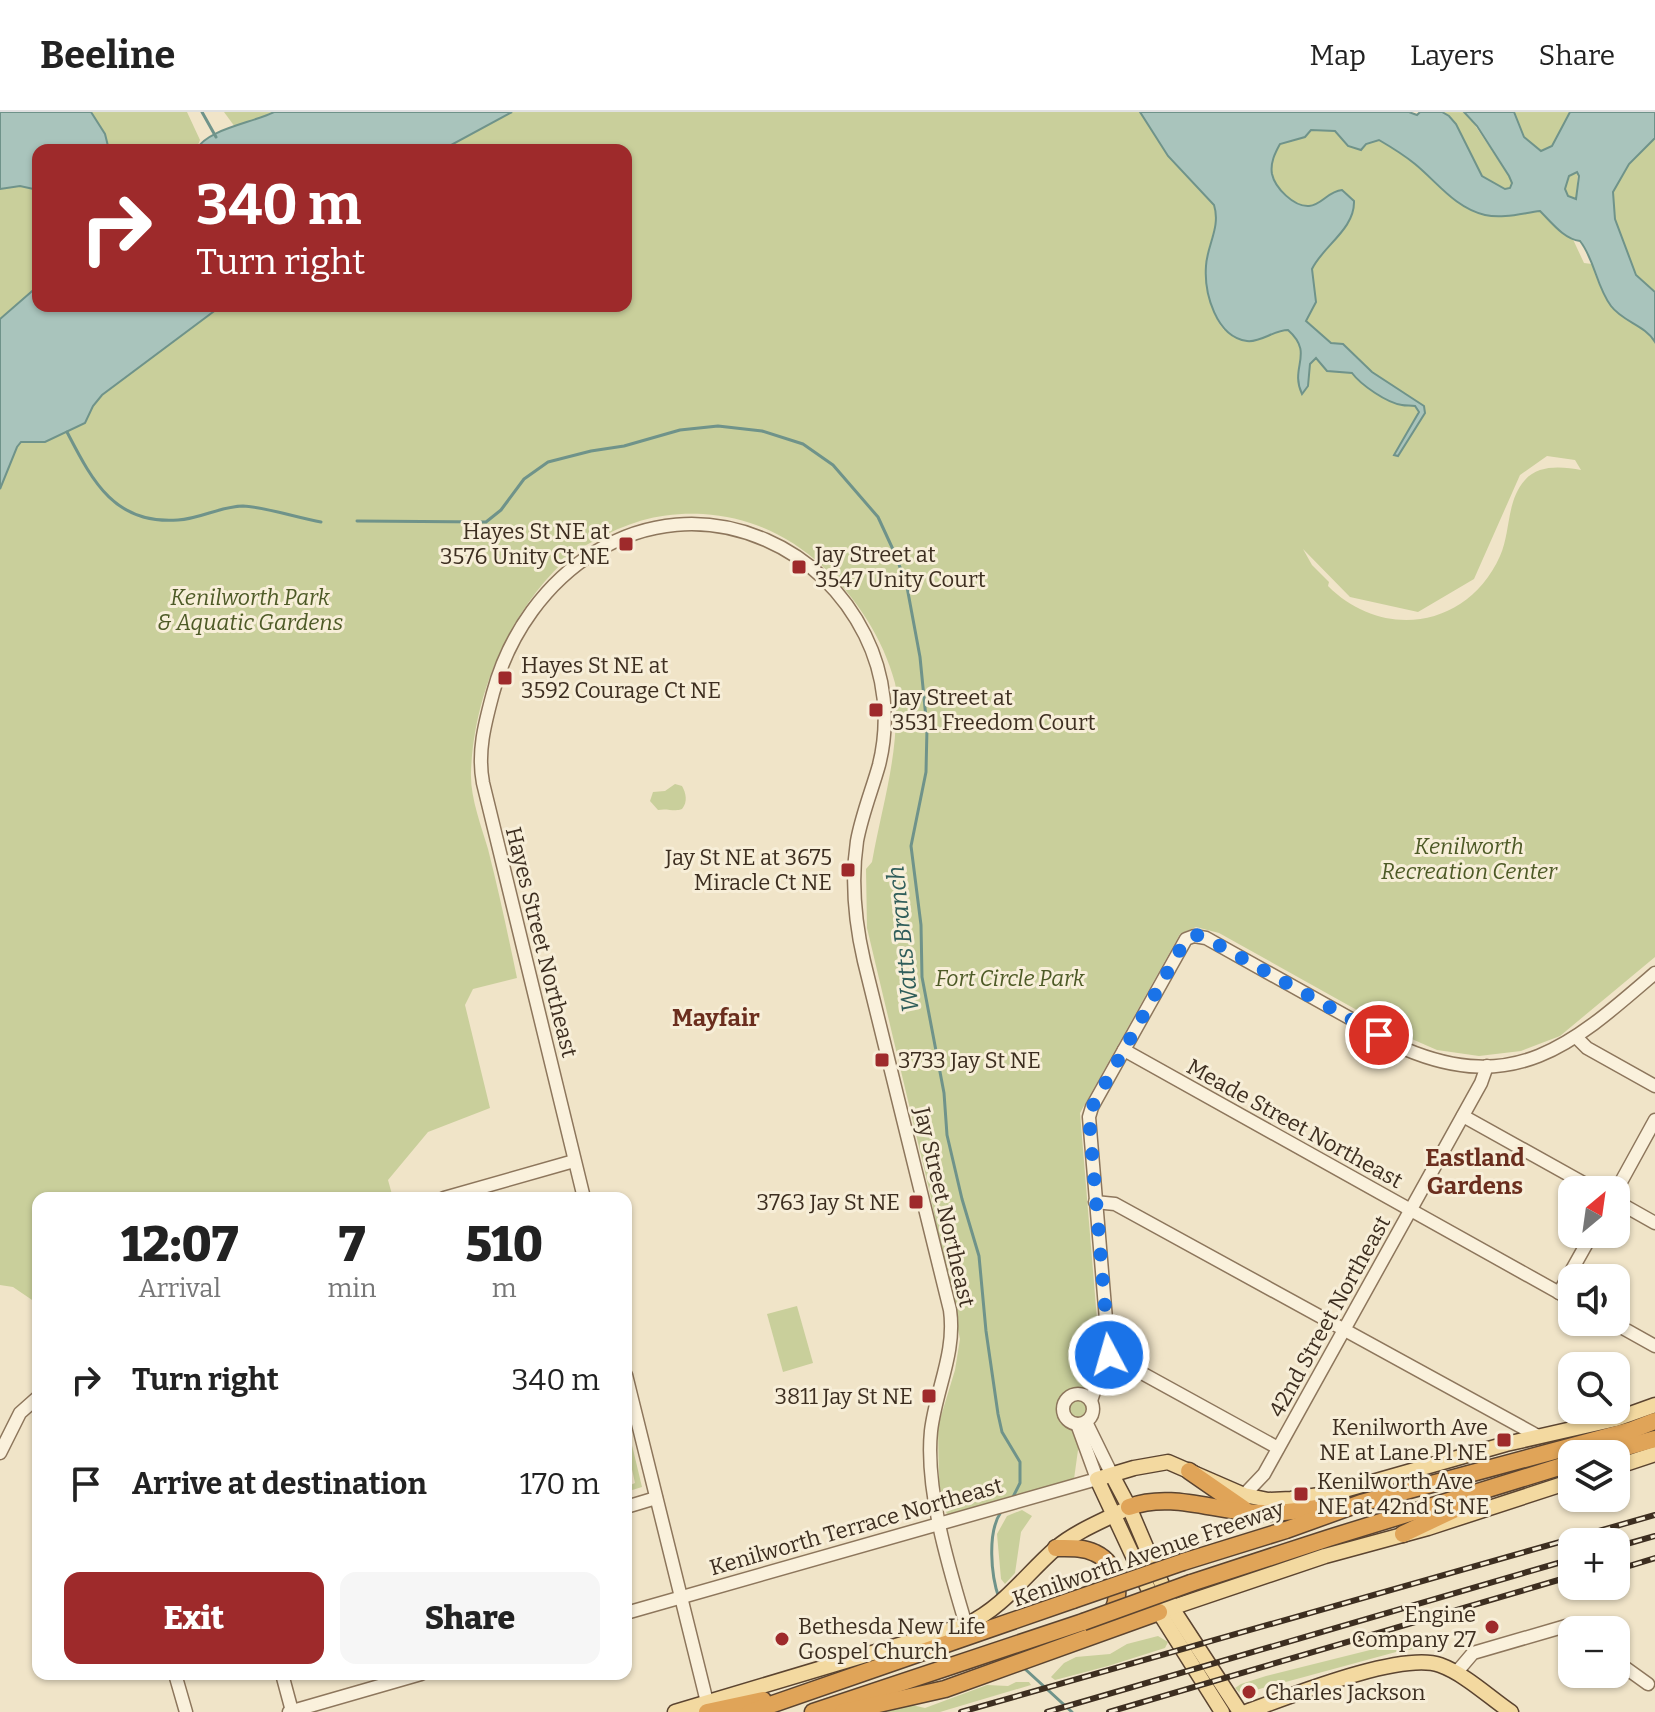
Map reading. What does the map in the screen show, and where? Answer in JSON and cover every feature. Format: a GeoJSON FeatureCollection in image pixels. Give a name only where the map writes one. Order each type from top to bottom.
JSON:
{"type":"FeatureCollection","features":[{"type":"Feature","properties":{"kind":"highway","name":"Kenilworth Avenue Freeway"},"geometry":{"type":"LineString","coordinates":[[750,1712],[988,1622],[1026,1617],[1361,1503],[1655,1421]]}},
{"type":"Feature","properties":{"kind":"highway"},"geometry":{"type":"LineString","coordinates":[[1630,1446],[1655,1439]]}},
{"type":"Feature","properties":{"kind":"highway","name":"Kenilworth Avenue Freeway"},"geometry":{"type":"LineString","coordinates":[[1003,1659],[1089,1627],[1191,1583],[1558,1468]]}},
{"type":"Feature","properties":{"kind":"highway"},"geometry":{"type":"LineString","coordinates":[[1189,1471],[1249,1512]]}},
{"type":"Feature","properties":{"kind":"highway"},"geometry":{"type":"LineString","coordinates":[[1403,1534],[1499,1487]]}},
{"type":"Feature","properties":{"kind":"highway"},"geometry":{"type":"LineString","coordinates":[[1122,1511],[1156,1500],[1282,1513],[1361,1503]]}},
{"type":"Feature","properties":{"kind":"highway"},"geometry":{"type":"LineString","coordinates":[[1056,1548],[1082,1549],[1097,1554],[1113,1570],[1118,1583],[1117,1601],[1111,1617],[1089,1627]]}},
{"type":"Feature","properties":{"kind":"highway"},"geometry":{"type":"LineString","coordinates":[[1089,1627],[1166,1610]]}},
{"type":"Feature","properties":{"kind":"highway"},"geometry":{"type":"LineString","coordinates":[[813,1712],[1003,1659]]}},
{"type":"Feature","properties":{"kind":"highway"},"geometry":{"type":"LineString","coordinates":[[843,1712],[945,1689],[1003,1659]]}},
{"type":"Feature","properties":{"kind":"highway"},"geometry":{"type":"LineString","coordinates":[[707,1707],[812,1691]]}},
{"type":"Feature","properties":{"kind":"main road"},"geometry":{"type":"LineString","coordinates":[[1222,1712],[1166,1610],[1105,1477],[1162,1462],[1175,1464],[1244,1495],[1281,1500],[1334,1493],[1506,1444],[1616,1419],[1655,1405]]}},
{"type":"Feature","properties":{"kind":"main road"},"geometry":{"type":"LineString","coordinates":[[1630,1462],[1655,1454]]}},
{"type":"Feature","properties":{"kind":"main road"},"geometry":{"type":"LineString","coordinates":[[1166,1610],[1247,1581],[1488,1510],[1558,1486]]}},
{"type":"Feature","properties":{"kind":"main road"},"geometry":{"type":"LineString","coordinates":[[675,1712],[707,1707],[966,1625],[988,1622],[1056,1548],[1122,1511]]}},
{"type":"Feature","properties":{"kind":"main road"},"geometry":{"type":"LineString","coordinates":[[1166,1610],[1243,1712],[1405,1661],[1435,1663],[1456,1673],[1511,1712]]}},
{"type":"Feature","properties":{"kind":"street","name":"Hayes Street Northeast"},"geometry":{"type":"LineString","coordinates":[[582,1192],[483,783],[480,754],[492,695],[507,652],[534,607],[565,573],[601,548],[640,532],[681,524],[728,528],[763,539],[804,562],[836,591],[861,627],[878,667],[885,707],[883,741],[857,845]]}},
{"type":"Feature","properties":{"kind":"street","name":"Jay Street Northeast"},"geometry":{"type":"LineString","coordinates":[[857,845],[854,889],[859,939],[952,1320],[951,1350],[930,1441],[932,1487],[966,1625]]}},
{"type":"Feature","properties":{"kind":"street"},"geometry":{"type":"LineString","coordinates":[[1081,1423],[1093,1410],[1091,1401],[1109,1355],[1089,1117],[1181,946],[1190,937],[1202,936],[1405,1049],[1444,1062],[1487,1066],[1529,1059],[1577,1038],[1655,973]]}},
{"type":"Feature","properties":{"kind":"street"},"geometry":{"type":"LineString","coordinates":[[1577,1038],[1587,1048],[1655,1086]]}},
{"type":"Feature","properties":{"kind":"street","name":"Meade Street Northeast"},"geometry":{"type":"LineString","coordinates":[[1124,1050],[1558,1292]]}},
{"type":"Feature","properties":{"kind":"street","name":"42nd Street Northeast"},"geometry":{"type":"LineString","coordinates":[[1244,1495],[1264,1474],[1463,1116],[1487,1066]]}},
{"type":"Feature","properties":{"kind":"street"},"geometry":{"type":"LineString","coordinates":[[1463,1116],[1571,1176]]}},
{"type":"Feature","properties":{"kind":"street"},"geometry":{"type":"LineString","coordinates":[[1624,1176],[1655,1120]]}},
{"type":"Feature","properties":{"kind":"street"},"geometry":{"type":"LineString","coordinates":[[481,1192],[574,1161]]}},
{"type":"Feature","properties":{"kind":"street"},"geometry":{"type":"LineString","coordinates":[[1095,1202],[1115,1204],[1538,1436]]}},
{"type":"Feature","properties":{"kind":"street"},"geometry":{"type":"LineString","coordinates":[[1630,1209],[1655,1223]]}},
{"type":"Feature","properties":{"kind":"street"},"geometry":{"type":"LineString","coordinates":[[1630,1332],[1655,1346]]}},
{"type":"Feature","properties":{"kind":"street"},"geometry":{"type":"LineString","coordinates":[[1109,1355],[1278,1448]]}},
{"type":"Feature","properties":{"kind":"street"},"geometry":{"type":"LineString","coordinates":[[1081,1423],[1068,1420],[1064,1411],[1069,1398],[1078,1395],[1101,1370]]}},
{"type":"Feature","properties":{"kind":"street"},"geometry":{"type":"LineString","coordinates":[[1078,1395],[1091,1401]]}},
{"type":"Feature","properties":{"kind":"street"},"geometry":{"type":"LineString","coordinates":[[632,1400],[707,1707]]}},
{"type":"Feature","properties":{"kind":"street"},"geometry":{"type":"LineString","coordinates":[[0,1453],[20,1413],[32,1402]]}},
{"type":"Feature","properties":{"kind":"street"},"geometry":{"type":"LineString","coordinates":[[1506,1421],[1510,1434],[1506,1444]]}},
{"type":"Feature","properties":{"kind":"street"},"geometry":{"type":"LineString","coordinates":[[1081,1423],[1105,1477]]}},
{"type":"Feature","properties":{"kind":"street"},"geometry":{"type":"LineString","coordinates":[[1264,1474],[1265,1487],[1273,1497],[1281,1500]]}},
{"type":"Feature","properties":{"kind":"street","name":"Kenilworth Terrace Northeast"},"geometry":{"type":"LineString","coordinates":[[632,1611],[1105,1477]]}},
{"type":"Feature","properties":{"kind":"street"},"geometry":{"type":"LineString","coordinates":[[632,1505],[656,1498]]}},
{"type":"Feature","properties":{"kind":"street"},"geometry":{"type":"LineString","coordinates":[[1456,1673],[1473,1653],[1558,1628]]}},
{"type":"Feature","properties":{"kind":"street"},"geometry":{"type":"LineString","coordinates":[[1630,1671],[1648,1684]]}},
{"type":"Feature","properties":{"kind":"street"},"geometry":{"type":"LineString","coordinates":[[177,1680],[186,1712]]}},
{"type":"Feature","properties":{"kind":"street"},"geometry":{"type":"LineString","coordinates":[[283,1680],[291,1712],[384,1680]]}},
{"type":"Feature","properties":{"kind":"green space"},"geometry":{"type":"Polygon","coordinates":[[[91,112],[187,112],[200,140],[198,144],[108,144],[105,133],[91,112]]]}},
{"type":"Feature","properties":{"kind":"green space"},"geometry":{"type":"Polygon","coordinates":[[[224,112],[274,112],[235,127],[224,112]]]}},
{"type":"Feature","properties":{"kind":"green space","name":"Kenilworth Park & Aquatic Gardens"},"geometry":{"type":"Polygon","coordinates":[[[512,112],[1140,112],[1168,156],[1214,205],[1215,222],[1207,281],[1214,313],[1224,330],[1272,115],[1358,127],[1540,211],[1553,224],[1570,233],[1584,263],[1592,264],[1602,291],[1614,309],[1644,330],[1655,342],[1655,957],[1560,1036],[1521,1051],[1479,1056],[1437,1050],[1398,1033],[1219,933],[1196,927],[1180,934],[1080,1113],[1100,1356],[1097,1383],[1082,1421],[1074,1479],[947,1515],[939,1484],[938,1426],[955,1370],[960,1339],[929,1189],[867,928],[866,869],[872,862],[891,769],[895,732],[895,683],[890,666],[876,634],[846,591],[796,545],[752,524],[720,516],[688,514],[646,519],[620,528],[575,551],[551,575],[514,625],[488,681],[479,711],[471,782],[517,978],[473,989],[465,1005],[490,1108],[428,1132],[388,1180],[391,1192],[32,1192],[32,1300],[13,1287],[0,1285],[0,489],[21,442],[45,442],[85,423],[102,395],[213,312],[632,312],[632,144],[453,144],[512,112]],[[1547,456],[1520,475],[1474,579],[1418,612],[1350,597],[1303,549],[1312,565],[1329,582],[1328,586],[1350,603],[1374,615],[1398,620],[1423,619],[1446,612],[1467,599],[1486,580],[1500,556],[1515,497],[1525,480],[1544,469],[1581,470],[1575,460],[1547,456]]]}},
{"type":"Feature","properties":{"kind":"green space"},"geometry":{"type":"Polygon","coordinates":[[[1442,112],[1464,112],[1468,115],[1509,176],[1512,183],[1510,188],[1505,189],[1482,176],[1456,124],[1442,112]]]}},
{"type":"Feature","properties":{"kind":"green space"},"geometry":{"type":"Polygon","coordinates":[[[1514,112],[1570,112],[1552,146],[1541,151],[1524,137],[1514,112]]]}},
{"type":"Feature","properties":{"kind":"green space"},"geometry":{"type":"Polygon","coordinates":[[[1655,138],[1655,292],[1636,275],[1615,219],[1613,192],[1629,164],[1655,138]]]}},
{"type":"Feature","properties":{"kind":"green space"},"geometry":{"type":"Polygon","coordinates":[[[1578,172],[1576,199],[1568,196],[1565,189],[1569,176],[1578,172]]]}},
{"type":"Feature","properties":{"kind":"green space"},"geometry":{"type":"Polygon","coordinates":[[[20,186],[32,189],[32,291],[0,319],[0,189],[20,186]]]}},
{"type":"Feature","properties":{"kind":"green space"},"geometry":{"type":"Polygon","coordinates":[[[675,784],[682,786],[686,798],[684,806],[679,810],[658,810],[650,801],[653,792],[665,791],[675,784]]]}},
{"type":"Feature","properties":{"kind":"green space"},"geometry":{"type":"Polygon","coordinates":[[[797,1306],[813,1363],[783,1372],[767,1314],[797,1306]]]}},
{"type":"Feature","properties":{"kind":"green space"},"geometry":{"type":"Polygon","coordinates":[[[632,1445],[642,1487],[632,1490],[635,1483],[632,1445]]]}},
{"type":"Feature","properties":{"kind":"green space"},"geometry":{"type":"Polygon","coordinates":[[[1022,1510],[1032,1516],[1021,1532],[1015,1573],[1005,1584],[1001,1579],[997,1534],[1007,1516],[1022,1510]]]}},
{"type":"Feature","properties":{"kind":"green space"},"geometry":{"type":"Polygon","coordinates":[[[1158,1636],[1168,1642],[1165,1648],[1055,1680],[1051,1677],[1064,1663],[1076,1657],[1110,1654],[1127,1644],[1158,1636]]]}},
{"type":"Feature","properties":{"kind":"green space"},"geometry":{"type":"Polygon","coordinates":[[[1422,1637],[1424,1642],[1420,1648],[1241,1694],[1235,1688],[1266,1676],[1422,1637]]]}},
{"type":"Feature","properties":{"kind":"green space"},"geometry":{"type":"Polygon","coordinates":[[[1016,1682],[1029,1682],[1031,1685],[940,1712],[886,1712],[912,1705],[925,1708],[987,1685],[1008,1686],[1016,1682]]]}},
{"type":"Feature","properties":{"kind":"water"},"geometry":{"type":"Polygon","coordinates":[[[0,112],[91,112],[108,144],[32,144],[32,189],[20,186],[0,189],[0,112]]]}},
{"type":"Feature","properties":{"kind":"water"},"geometry":{"type":"Polygon","coordinates":[[[274,112],[512,112],[453,144],[201,144],[220,132],[274,112]]]}},
{"type":"Feature","properties":{"kind":"water"},"geometry":{"type":"Polygon","coordinates":[[[1140,112],[1409,112],[1417,115],[1420,112],[1442,112],[1456,124],[1482,176],[1505,189],[1510,188],[1512,183],[1509,176],[1477,126],[1464,112],[1514,112],[1524,137],[1541,151],[1552,146],[1570,112],[1655,112],[1655,138],[1629,164],[1613,192],[1615,219],[1636,275],[1655,292],[1655,342],[1646,331],[1611,306],[1580,241],[1563,234],[1540,211],[1499,216],[1474,212],[1455,201],[1411,161],[1379,140],[1366,144],[1361,150],[1348,146],[1335,131],[1311,130],[1305,137],[1280,144],[1272,166],[1277,185],[1291,200],[1303,205],[1314,205],[1342,190],[1354,201],[1353,211],[1344,229],[1312,269],[1316,302],[1306,321],[1331,343],[1343,344],[1372,372],[1424,406],[1425,413],[1398,456],[1394,455],[1419,412],[1415,406],[1396,404],[1382,397],[1352,373],[1327,371],[1316,358],[1310,364],[1308,386],[1302,394],[1298,376],[1300,346],[1288,330],[1247,341],[1236,338],[1220,323],[1210,301],[1206,277],[1216,221],[1214,205],[1168,156],[1140,112]],[[1577,172],[1569,176],[1565,189],[1568,196],[1576,199],[1577,172]]]}},
{"type":"Feature","properties":{"kind":"water"},"geometry":{"type":"Polygon","coordinates":[[[32,291],[32,312],[213,312],[102,395],[85,423],[45,442],[21,442],[0,489],[0,319],[32,291]]]}},
{"type":"Feature","properties":{"kind":"waterway"},"geometry":{"type":"LineString","coordinates":[[202,112],[216,137]]}},
{"type":"Feature","properties":{"kind":"waterway","name":"Watts Branch"},"geometry":{"type":"LineString","coordinates":[[357,521],[486,522],[501,510],[524,479],[548,462],[680,430],[718,426],[762,431],[803,444],[833,465],[878,517],[907,587],[920,657],[927,728],[926,772],[911,846],[921,925],[922,977],[944,1093],[947,1135],[979,1256],[998,1414],[1002,1432],[1020,1462],[1020,1483],[1013,1497]]}},
{"type":"Feature","properties":{"kind":"waterway","name":"Watts Branch"},"geometry":{"type":"LineString","coordinates":[[67,432],[96,482],[121,507],[137,515],[156,520],[178,520],[243,506],[321,522]]}},
{"type":"Feature","properties":{"kind":"waterway","name":"Watts Branch"},"geometry":{"type":"LineString","coordinates":[[999,1598],[994,1578],[992,1542],[1001,1512]]}},
{"type":"Feature","properties":{"kind":"waterway","name":"Watts Branch"},"geometry":{"type":"LineString","coordinates":[[1025,1669],[1072,1712]]}},
{"type":"Feature","properties":{"kind":"railway"},"geometry":{"type":"LineString","coordinates":[[961,1712],[1655,1515]]}},
{"type":"Feature","properties":{"kind":"railway"},"geometry":{"type":"LineString","coordinates":[[1630,1543],[1655,1536]]}},
{"type":"Feature","properties":{"kind":"railway"},"geometry":{"type":"LineString","coordinates":[[1630,1566],[1655,1558]]}},
{"type":"Feature","properties":{"kind":"railway"},"geometry":{"type":"LineString","coordinates":[[1047,1712],[1558,1563]]}},
{"type":"Feature","properties":{"kind":"railway"},"geometry":{"type":"LineString","coordinates":[[1109,1712],[1558,1580]]}},
{"type":"Feature","properties":{"kind":"place","name":"Hayes St NE at 3576 Unity Ct NE"},"geometry":{"type":"Point","coordinates":[626,544]}},
{"type":"Feature","properties":{"kind":"place","name":"Jay Street at 3547 Unity Court"},"geometry":{"type":"Point","coordinates":[799,567]}},
{"type":"Feature","properties":{"kind":"place","name":"Hayes St NE at 3592 Courage Ct NE"},"geometry":{"type":"Point","coordinates":[505,678]}},
{"type":"Feature","properties":{"kind":"place","name":"Jay Street at 3531 Freedom Court"},"geometry":{"type":"Point","coordinates":[876,710]}},
{"type":"Feature","properties":{"kind":"place","name":"Jay St NE at 3675 Miracle Ct NE"},"geometry":{"type":"Point","coordinates":[848,870]}},
{"type":"Feature","properties":{"kind":"place","name":"3733 Jay St NE"},"geometry":{"type":"Point","coordinates":[882,1060]}},
{"type":"Feature","properties":{"kind":"place","name":"3763 Jay St NE"},"geometry":{"type":"Point","coordinates":[916,1202]}},
{"type":"Feature","properties":{"kind":"place","name":"3811 Jay St NE"},"geometry":{"type":"Point","coordinates":[929,1396]}},
{"type":"Feature","properties":{"kind":"place","name":"Kenilworth Ave NE at Lane Pl NE"},"geometry":{"type":"Point","coordinates":[1504,1440]}},
{"type":"Feature","properties":{"kind":"place","name":"Kenilworth Ave NE at 42nd St NE"},"geometry":{"type":"Point","coordinates":[1301,1494]}},
{"type":"Feature","properties":{"kind":"place","name":"Engine Company 27"},"geometry":{"type":"Point","coordinates":[1492,1627]}},
{"type":"Feature","properties":{"kind":"place","name":"Bethesda New Life Gospel Church"},"geometry":{"type":"Point","coordinates":[782,1639]}},
{"type":"Feature","properties":{"kind":"place","name":"Charles Jackson"},"geometry":{"type":"Point","coordinates":[1249,1692]}},
{"type":"Feature","properties":{"kind":"district","name":"Mayfair"},"geometry":{"type":"Point","coordinates":[716,1018]}},
{"type":"Feature","properties":{"kind":"district","name":"Eastland Gardens"},"geometry":{"type":"Point","coordinates":[1475,1172]}},
{"type":"Feature","properties":{"kind":"route"},"geometry":{"type":"LineString","coordinates":[[1109,1355],[1089,1117],[1186,939],[1198,935],[1206,938],[1379,1035]]}},
{"type":"Feature","properties":{"kind":"park label","name":"Kenilworth Recreation Center"},"geometry":{"type":"Point","coordinates":[1469,858]}},
{"type":"Feature","properties":{"kind":"park label","name":"Fort Circle Park"},"geometry":{"type":"Point","coordinates":[1010,978]}}]}
